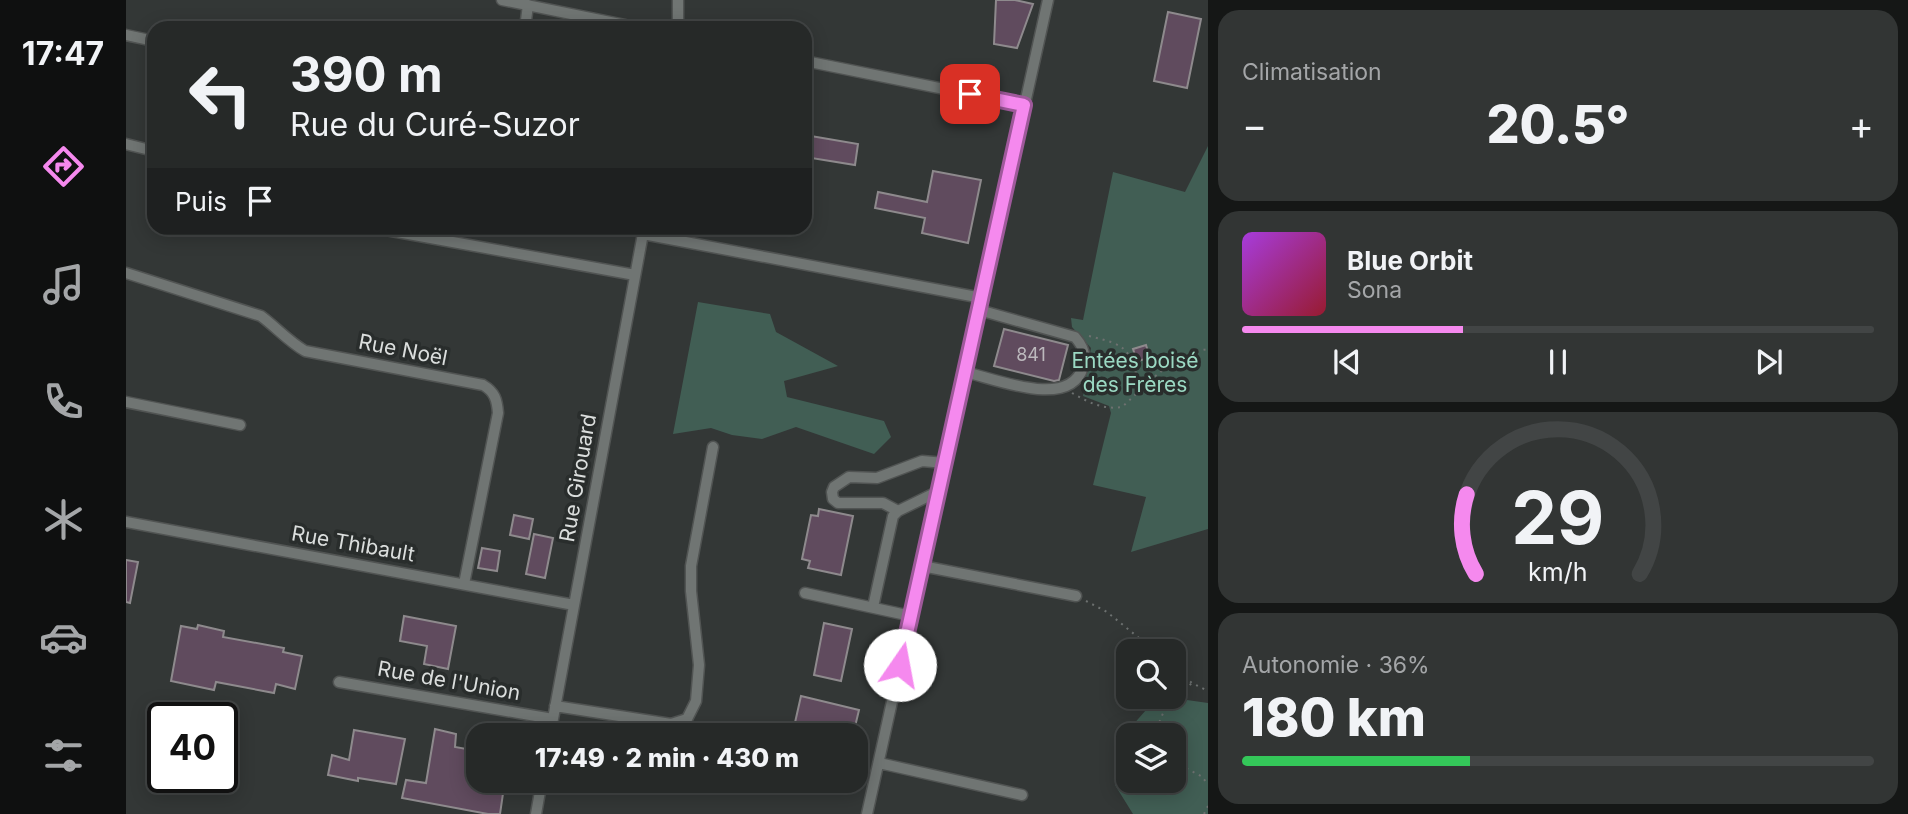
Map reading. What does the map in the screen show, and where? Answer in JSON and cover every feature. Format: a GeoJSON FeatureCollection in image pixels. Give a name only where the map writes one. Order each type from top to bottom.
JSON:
{"type":"FeatureCollection","features":[{"type":"Feature","properties":{"kind":"street"},"geometry":{"type":"LineString","coordinates":[[502,0],[606,21]]}},
{"type":"Feature","properties":{"kind":"street"},"geometry":{"type":"LineString","coordinates":[[678,0],[678,21]]}},
{"type":"Feature","properties":{"kind":"street"},"geometry":{"type":"LineString","coordinates":[[867,814],[1048,0]]}},
{"type":"Feature","properties":{"kind":"street"},"geometry":{"type":"LineString","coordinates":[[526,21],[528,5]]}},
{"type":"Feature","properties":{"kind":"street"},"geometry":{"type":"LineString","coordinates":[[126,35],[147,40]]}},
{"type":"Feature","properties":{"kind":"street"},"geometry":{"type":"LineString","coordinates":[[812,62],[1024,105]]}},
{"type":"Feature","properties":{"kind":"street"},"geometry":{"type":"LineString","coordinates":[[126,144],[147,149]]}},
{"type":"Feature","properties":{"kind":"street"},"geometry":{"type":"LineString","coordinates":[[414,235],[635,275]]}},
{"type":"Feature","properties":{"kind":"street","name":"Rue Girouard"},"geometry":{"type":"LineString","coordinates":[[552,723],[642,235]]}},
{"type":"Feature","properties":{"kind":"street"},"geometry":{"type":"LineString","coordinates":[[663,235],[982,298]]}},
{"type":"Feature","properties":{"kind":"street","name":"Rue Noël"},"geometry":{"type":"LineString","coordinates":[[126,273],[261,316],[278,328],[288,341],[306,351],[484,384],[492,390],[498,413],[464,584]]}},
{"type":"Feature","properties":{"kind":"street"},"geometry":{"type":"LineString","coordinates":[[965,372],[1047,391],[1064,388],[1083,369],[1085,355],[1081,343],[1075,337],[979,310]]}},
{"type":"Feature","properties":{"kind":"street"},"geometry":{"type":"LineString","coordinates":[[126,402],[240,425]]}},
{"type":"Feature","properties":{"kind":"street"},"geometry":{"type":"LineString","coordinates":[[555,706],[671,724],[687,719],[692,712],[696,701],[699,665],[691,566],[713,447]]}},
{"type":"Feature","properties":{"kind":"street"},"geometry":{"type":"LineString","coordinates":[[898,510],[883,503],[838,503],[833,499],[832,492],[834,486],[849,477],[877,478],[922,461],[945,463]]}},
{"type":"Feature","properties":{"kind":"street"},"geometry":{"type":"LineString","coordinates":[[873,607],[893,516],[898,510],[939,491]]}},
{"type":"Feature","properties":{"kind":"street","name":"Rue Thibault"},"geometry":{"type":"LineString","coordinates":[[126,522],[574,604]]}},
{"type":"Feature","properties":{"kind":"street"},"geometry":{"type":"LineString","coordinates":[[922,566],[1076,596]]}},
{"type":"Feature","properties":{"kind":"street"},"geometry":{"type":"LineString","coordinates":[[806,593],[911,616]]}},
{"type":"Feature","properties":{"kind":"street","name":"Rue de l'Union"},"geometry":{"type":"LineString","coordinates":[[339,682],[553,719]]}},
{"type":"Feature","properties":{"kind":"street"},"geometry":{"type":"LineString","coordinates":[[879,763],[1022,795]]}},
{"type":"Feature","properties":{"kind":"street"},"geometry":{"type":"LineString","coordinates":[[536,814],[540,793]]}},
{"type":"Feature","properties":{"kind":"path"},"geometry":{"type":"LineString","coordinates":[[1075,337],[1089,336],[1117,343],[1126,350],[1141,390]]}},
{"type":"Feature","properties":{"kind":"path"},"geometry":{"type":"LineString","coordinates":[[1064,388],[1092,404],[1112,409],[1122,407],[1173,361],[1208,349]]}},
{"type":"Feature","properties":{"kind":"path"},"geometry":{"type":"LineString","coordinates":[[1076,596],[1107,611],[1140,639]]}},
{"type":"Feature","properties":{"kind":"path"},"geometry":{"type":"LineString","coordinates":[[1186,678],[1208,691]]}},
{"type":"Feature","properties":{"kind":"path"},"geometry":{"type":"LineString","coordinates":[[1159,723],[1166,706],[1192,683]]}},
{"type":"Feature","properties":{"kind":"path"},"geometry":{"type":"LineString","coordinates":[[1186,768],[1201,776],[1208,784]]}},
{"type":"Feature","properties":{"kind":"path"},"geometry":{"type":"LineString","coordinates":[[1204,814],[1208,806]]}},
{"type":"Feature","properties":{"kind":"green space","name":"Entées boisé des Frères"},"geometry":{"type":"Polygon","coordinates":[[[1208,146],[1208,529],[1131,552],[1146,497],[1093,485],[1111,413],[1109,406],[1083,396],[1091,348],[1072,327],[1071,318],[1083,320],[1113,172],[1185,192],[1208,146]]]}},
{"type":"Feature","properties":{"kind":"green space"},"geometry":{"type":"Polygon","coordinates":[[[698,302],[770,314],[776,332],[838,366],[784,381],[787,397],[884,421],[891,437],[874,454],[796,427],[762,439],[732,435],[711,428],[673,434],[698,302]]]}},
{"type":"Feature","properties":{"kind":"green space"},"geometry":{"type":"Polygon","coordinates":[[[1186,700],[1208,703],[1208,814],[1133,814],[1120,793],[1186,793],[1186,723],[1135,723],[1148,709],[1186,709],[1186,700]]]}},
{"type":"Feature","properties":{"kind":"building"},"geometry":{"type":"Polygon","coordinates":[[[996,0],[1033,4],[1017,48],[994,44],[996,0]]]}},
{"type":"Feature","properties":{"kind":"building"},"geometry":{"type":"Polygon","coordinates":[[[1168,12],[1201,19],[1187,88],[1154,81],[1168,12]]]}},
{"type":"Feature","properties":{"kind":"building"},"geometry":{"type":"Polygon","coordinates":[[[812,136],[858,144],[855,165],[812,158],[812,136]]]}},
{"type":"Feature","properties":{"kind":"building"},"geometry":{"type":"Polygon","coordinates":[[[933,171],[981,180],[968,243],[922,233],[925,218],[875,208],[878,192],[927,202],[933,171]]]}},
{"type":"Feature","properties":{"kind":"building"},"geometry":{"type":"Polygon","coordinates":[[[1004,329],[1068,345],[1059,380],[994,366],[1004,329]]]}},
{"type":"Feature","properties":{"kind":"building"},"geometry":{"type":"Polygon","coordinates":[[[1146,345],[1150,358],[1137,361],[1133,349],[1146,345]]]}},
{"type":"Feature","properties":{"kind":"building"},"geometry":{"type":"Polygon","coordinates":[[[819,509],[853,516],[841,575],[808,568],[810,561],[802,559],[811,515],[818,516],[819,509]]]}},
{"type":"Feature","properties":{"kind":"building"},"geometry":{"type":"Polygon","coordinates":[[[514,515],[533,519],[529,539],[510,535],[514,515]]]}},
{"type":"Feature","properties":{"kind":"building"},"geometry":{"type":"Polygon","coordinates":[[[534,534],[553,538],[545,578],[526,574],[534,534]]]}},
{"type":"Feature","properties":{"kind":"building"},"geometry":{"type":"Polygon","coordinates":[[[482,548],[500,551],[497,571],[478,568],[482,548]]]}},
{"type":"Feature","properties":{"kind":"building"},"geometry":{"type":"Polygon","coordinates":[[[126,560],[138,562],[130,603],[126,602],[126,560]]]}},
{"type":"Feature","properties":{"kind":"building"},"geometry":{"type":"Polygon","coordinates":[[[404,616],[456,626],[448,669],[424,664],[427,646],[400,641],[404,616]]]}},
{"type":"Feature","properties":{"kind":"building"},"geometry":{"type":"Polygon","coordinates":[[[824,623],[852,629],[841,681],[814,675],[824,623]]]}},
{"type":"Feature","properties":{"kind":"building"},"geometry":{"type":"Polygon","coordinates":[[[198,625],[224,631],[223,637],[284,648],[283,652],[302,656],[295,689],[276,684],[274,693],[216,682],[214,690],[171,681],[181,626],[197,629],[198,625]]]}},
{"type":"Feature","properties":{"kind":"building"},"geometry":{"type":"Polygon","coordinates":[[[801,696],[859,710],[856,723],[795,723],[801,696]]]}},
{"type":"Feature","properties":{"kind":"building"},"geometry":{"type":"Polygon","coordinates":[[[435,729],[456,734],[455,747],[466,749],[466,793],[503,793],[500,814],[402,798],[406,780],[426,783],[435,729]]]}},
{"type":"Feature","properties":{"kind":"building"},"geometry":{"type":"Polygon","coordinates":[[[354,730],[405,739],[396,784],[328,775],[332,755],[349,760],[354,730]]]}},
{"type":"Feature","properties":{"kind":"route"},"geometry":{"type":"LineString","coordinates":[[900,665],[1024,105],[970,94]]}}]}
